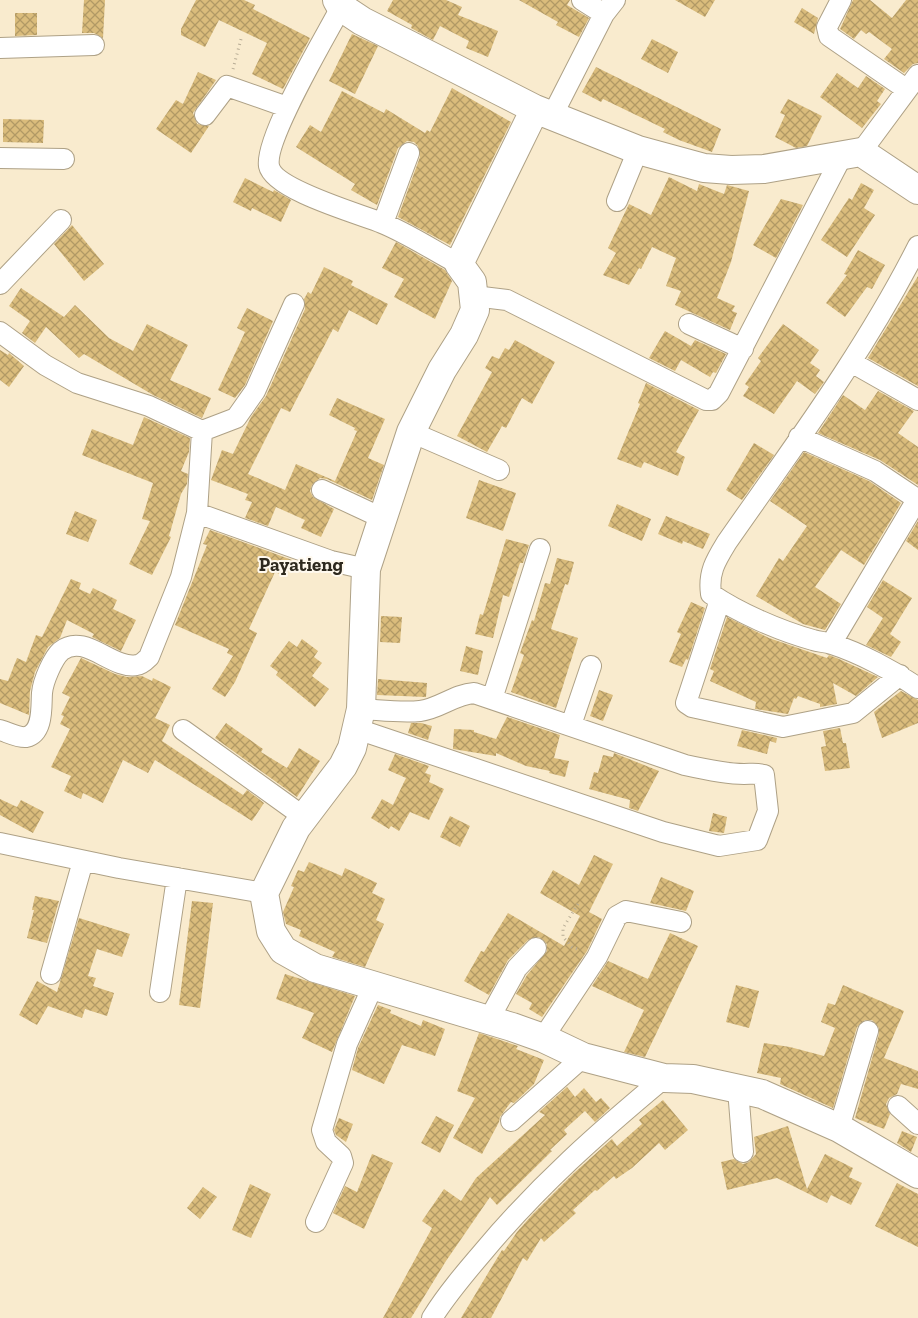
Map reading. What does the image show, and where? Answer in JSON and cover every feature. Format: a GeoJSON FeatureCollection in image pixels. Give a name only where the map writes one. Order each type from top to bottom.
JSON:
{"type":"FeatureCollection","features":[{"type":"Feature","properties":{"kind":"street"},"geometry":{"type":"LineString","coordinates":[[460,264],[543,112],[609,7],[582,0]]}},
{"type":"Feature","properties":{"kind":"street"},"geometry":{"type":"LineString","coordinates":[[474,296],[507,300],[706,400],[712,400],[719,393],[852,154],[912,82],[829,36],[827,27],[841,0]]}},
{"type":"Feature","properties":{"kind":"street"},"geometry":{"type":"LineString","coordinates":[[918,190],[852,154],[764,169],[731,170],[704,168],[638,150],[543,112],[362,21],[339,4],[287,107],[269,153],[269,167],[275,176],[335,208],[383,224],[460,264],[472,282],[474,310],[464,335],[442,370],[411,432],[366,569],[359,719],[343,766],[296,828],[264,893],[272,931],[283,950],[315,968],[543,1038],[583,1057],[664,1078],[693,1079],[762,1094],[838,1128],[918,1174]]}},
{"type":"Feature","properties":{"kind":"street"},"geometry":{"type":"LineString","coordinates":[[0,48],[94,45]]}},
{"type":"Feature","properties":{"kind":"street"},"geometry":{"type":"LineString","coordinates":[[205,115],[227,86],[287,107]]}},
{"type":"Feature","properties":{"kind":"street"},"geometry":{"type":"LineString","coordinates":[[617,201],[638,150]]}},
{"type":"Feature","properties":{"kind":"street"},"geometry":{"type":"LineString","coordinates":[[383,224],[409,153]]}},
{"type":"Feature","properties":{"kind":"street"},"geometry":{"type":"LineString","coordinates":[[0,158],[64,159]]}},
{"type":"Feature","properties":{"kind":"street"},"geometry":{"type":"LineString","coordinates":[[0,284],[61,220]]}},
{"type":"Feature","properties":{"kind":"street"},"geometry":{"type":"LineString","coordinates":[[918,246],[899,284],[851,362],[712,566],[709,580],[711,594],[720,600],[802,637],[831,644],[900,676],[918,688]]}},
{"type":"Feature","properties":{"kind":"street"},"geometry":{"type":"LineString","coordinates":[[0,332],[45,365],[78,384],[149,406],[202,431],[236,418],[255,392],[294,304]]}},
{"type":"Feature","properties":{"kind":"street"},"geometry":{"type":"LineString","coordinates":[[689,324],[743,349]]}},
{"type":"Feature","properties":{"kind":"street"},"geometry":{"type":"LineString","coordinates":[[851,362],[918,400]]}},
{"type":"Feature","properties":{"kind":"street"},"geometry":{"type":"LineString","coordinates":[[0,730],[24,737],[31,734],[41,717],[42,692],[52,667],[60,652],[71,645],[83,646],[127,666],[139,665],[150,657],[181,578],[197,513],[202,431]]}},
{"type":"Feature","properties":{"kind":"street"},"geometry":{"type":"LineString","coordinates":[[411,432],[499,470]]}},
{"type":"Feature","properties":{"kind":"street"},"geometry":{"type":"LineString","coordinates":[[799,437],[875,471],[918,499],[831,644]]}},
{"type":"Feature","properties":{"kind":"street"},"geometry":{"type":"LineString","coordinates":[[322,490],[382,518]]}},
{"type":"Feature","properties":{"kind":"street"},"geometry":{"type":"LineString","coordinates":[[197,513],[331,562],[366,569]]}},
{"type":"Feature","properties":{"kind":"street"},"geometry":{"type":"LineString","coordinates":[[492,699],[540,549]]}},
{"type":"Feature","properties":{"kind":"street"},"geometry":{"type":"LineString","coordinates":[[720,600],[686,703],[692,707],[783,728],[853,713],[900,676]]}},
{"type":"Feature","properties":{"kind":"street"},"geometry":{"type":"LineString","coordinates":[[571,725],[591,666]]}},
{"type":"Feature","properties":{"kind":"street"},"geometry":{"type":"LineString","coordinates":[[464,694],[474,694],[701,769],[744,774],[754,772],[764,775],[768,810],[757,840],[718,846],[663,832],[359,719],[421,711],[449,702],[464,694]]}},
{"type":"Feature","properties":{"kind":"street"},"geometry":{"type":"LineString","coordinates":[[183,730],[304,817]]}},
{"type":"Feature","properties":{"kind":"street"},"geometry":{"type":"LineString","coordinates":[[0,843],[83,861],[264,893]]}},
{"type":"Feature","properties":{"kind":"street"},"geometry":{"type":"LineString","coordinates":[[51,974],[83,861]]}},
{"type":"Feature","properties":{"kind":"street"},"geometry":{"type":"LineString","coordinates":[[160,992],[177,878]]}},
{"type":"Feature","properties":{"kind":"street"},"geometry":{"type":"LineString","coordinates":[[543,1038],[597,957],[617,916],[626,911],[681,922]]}},
{"type":"Feature","properties":{"kind":"street"},"geometry":{"type":"LineString","coordinates":[[488,1021],[517,968],[536,948]]}},
{"type":"Feature","properties":{"kind":"street"},"geometry":{"type":"LineString","coordinates":[[316,1222],[343,1163],[341,1156],[326,1142],[322,1130],[348,1044],[373,986]]}},
{"type":"Feature","properties":{"kind":"street"},"geometry":{"type":"LineString","coordinates":[[838,1128],[868,1031]]}},
{"type":"Feature","properties":{"kind":"street"},"geometry":{"type":"LineString","coordinates":[[511,1121],[583,1057]]}},
{"type":"Feature","properties":{"kind":"street"},"geometry":{"type":"LineString","coordinates":[[432,1318],[445,1297],[520,1207],[581,1148],[664,1078]]}},
{"type":"Feature","properties":{"kind":"street"},"geometry":{"type":"LineString","coordinates":[[738,1089],[743,1152]]}},
{"type":"Feature","properties":{"kind":"street"},"geometry":{"type":"LineString","coordinates":[[898,1106],[918,1124]]}},
{"type":"Feature","properties":{"kind":"path"},"geometry":{"type":"LineString","coordinates":[[227,86],[241,39]]}},
{"type":"Feature","properties":{"kind":"path"},"geometry":{"type":"LineString","coordinates":[[578,904],[563,928],[563,937],[572,947],[597,957]]}},
{"type":"Feature","properties":{"kind":"building"},"geometry":{"type":"Polygon","coordinates":[[[84,0],[105,0],[103,38],[94,33],[82,33],[84,0]]]}},
{"type":"Feature","properties":{"kind":"building"},"geometry":{"type":"Polygon","coordinates":[[[196,0],[244,0],[255,5],[253,9],[310,38],[283,89],[252,74],[267,43],[219,20],[205,47],[181,35],[181,29],[196,0]]]}},
{"type":"Feature","properties":{"kind":"building"},"geometry":{"type":"Polygon","coordinates":[[[393,0],[446,0],[462,7],[458,15],[498,31],[488,57],[466,48],[469,41],[440,26],[433,40],[411,28],[412,25],[387,11],[393,0]]]}},
{"type":"Feature","properties":{"kind":"building"},"geometry":{"type":"Polygon","coordinates":[[[519,0],[570,0],[567,5],[589,18],[579,37],[556,25],[558,22],[519,0]]]}},
{"type":"Feature","properties":{"kind":"building"},"geometry":{"type":"Polygon","coordinates":[[[675,0],[715,0],[705,17],[675,0]]]}},
{"type":"Feature","properties":{"kind":"building"},"geometry":{"type":"Polygon","coordinates":[[[853,0],[870,0],[892,18],[906,0],[918,0],[918,63],[913,64],[904,73],[884,59],[892,49],[869,32],[866,34],[861,30],[854,39],[840,29],[853,0]]]}},
{"type":"Feature","properties":{"kind":"building"},"geometry":{"type":"Polygon","coordinates":[[[802,8],[818,18],[814,34],[794,22],[802,8]]]}},
{"type":"Feature","properties":{"kind":"building"},"geometry":{"type":"Polygon","coordinates":[[[15,13],[37,13],[37,35],[15,36],[15,13]]]}},
{"type":"Feature","properties":{"kind":"building"},"geometry":{"type":"Polygon","coordinates":[[[352,34],[378,46],[355,94],[329,81],[352,34]]]}},
{"type":"Feature","properties":{"kind":"building"},"geometry":{"type":"Polygon","coordinates":[[[652,39],[678,52],[668,73],[641,59],[652,39]]]}},
{"type":"Feature","properties":{"kind":"building"},"geometry":{"type":"Polygon","coordinates":[[[596,67],[721,129],[712,152],[679,140],[663,132],[665,129],[603,99],[601,102],[582,92],[596,67]]]}},
{"type":"Feature","properties":{"kind":"building"},"geometry":{"type":"Polygon","coordinates":[[[198,72],[216,80],[193,113],[197,124],[209,126],[191,153],[156,129],[176,100],[183,104],[198,72]]]}},
{"type":"Feature","properties":{"kind":"building"},"geometry":{"type":"Polygon","coordinates":[[[837,73],[858,88],[866,76],[885,89],[877,101],[881,104],[862,128],[820,97],[837,73]]]}},
{"type":"Feature","properties":{"kind":"building"},"geometry":{"type":"Polygon","coordinates":[[[452,88],[511,122],[450,245],[398,217],[420,157],[418,146],[414,142],[407,141],[398,148],[377,205],[351,190],[355,184],[296,147],[310,125],[321,132],[342,91],[384,113],[386,109],[425,133],[427,130],[430,132],[452,88]]]}},
{"type":"Feature","properties":{"kind":"building"},"geometry":{"type":"Polygon","coordinates":[[[788,99],[822,116],[807,146],[796,148],[775,137],[785,115],[780,113],[788,99]]]}},
{"type":"Feature","properties":{"kind":"building"},"geometry":{"type":"Polygon","coordinates":[[[3,119],[44,120],[43,143],[3,142],[3,119]]]}},
{"type":"Feature","properties":{"kind":"building"},"geometry":{"type":"Polygon","coordinates":[[[669,177],[697,191],[699,184],[724,194],[727,185],[749,191],[731,262],[717,298],[735,306],[732,311],[737,313],[730,330],[675,305],[681,291],[666,286],[676,258],[652,247],[641,269],[639,268],[629,285],[603,275],[616,253],[608,248],[629,204],[651,215],[669,177]]]}},
{"type":"Feature","properties":{"kind":"building"},"geometry":{"type":"Polygon","coordinates":[[[245,178],[273,192],[274,190],[291,200],[281,222],[252,208],[251,211],[233,202],[245,178]]]}},
{"type":"Feature","properties":{"kind":"building"},"geometry":{"type":"Polygon","coordinates":[[[861,183],[874,190],[864,208],[875,215],[847,257],[821,240],[849,198],[852,200],[861,183]]]}},
{"type":"Feature","properties":{"kind":"building"},"geometry":{"type":"Polygon","coordinates":[[[781,199],[803,205],[776,258],[753,245],[781,199]]]}},
{"type":"Feature","properties":{"kind":"building"},"geometry":{"type":"Polygon","coordinates":[[[72,225],[104,264],[84,281],[54,244],[72,225]]]}},
{"type":"Feature","properties":{"kind":"building"},"geometry":{"type":"Polygon","coordinates":[[[396,242],[445,270],[452,281],[435,319],[394,297],[404,279],[382,268],[396,242]]]}},
{"type":"Feature","properties":{"kind":"building"},"geometry":{"type":"Polygon","coordinates":[[[858,250],[885,265],[872,289],[867,287],[845,317],[826,303],[847,275],[844,274],[858,250]]]}},
{"type":"Feature","properties":{"kind":"building"},"geometry":{"type":"Polygon","coordinates":[[[324,267],[353,281],[351,285],[388,304],[377,325],[349,310],[338,332],[333,329],[290,412],[281,408],[248,474],[285,490],[296,464],[335,481],[357,431],[354,430],[355,428],[329,415],[337,398],[385,419],[368,458],[384,465],[372,500],[327,479],[320,478],[312,485],[310,491],[313,497],[334,509],[321,537],[301,528],[305,520],[276,507],[268,526],[245,518],[252,502],[245,500],[248,494],[211,480],[222,450],[233,454],[251,417],[266,396],[305,309],[304,299],[308,292],[311,294],[324,267]]]}},
{"type":"Feature","properties":{"kind":"building"},"geometry":{"type":"Polygon","coordinates":[[[918,276],[918,386],[868,358],[918,276]]]}},
{"type":"Feature","properties":{"kind":"building"},"geometry":{"type":"Polygon","coordinates":[[[21,288],[64,317],[75,305],[109,338],[133,351],[147,324],[188,345],[170,380],[211,398],[202,418],[153,395],[84,354],[79,358],[46,327],[35,343],[22,333],[30,321],[9,306],[21,288]]]}},
{"type":"Feature","properties":{"kind":"building"},"geometry":{"type":"Polygon","coordinates":[[[247,308],[273,321],[245,385],[235,398],[218,390],[245,332],[237,328],[247,308]]]}},
{"type":"Feature","properties":{"kind":"building"},"geometry":{"type":"Polygon","coordinates":[[[783,324],[819,350],[810,363],[820,370],[816,376],[824,382],[815,394],[797,381],[774,414],[743,396],[749,387],[745,384],[761,361],[758,358],[783,324]]]}},
{"type":"Feature","properties":{"kind":"building"},"geometry":{"type":"Polygon","coordinates":[[[665,331],[691,346],[695,340],[726,354],[716,373],[713,372],[710,377],[681,360],[675,371],[649,358],[665,331]]]}},
{"type":"Feature","properties":{"kind":"building"},"geometry":{"type":"Polygon","coordinates":[[[515,340],[555,362],[532,404],[522,398],[506,428],[502,426],[487,452],[457,436],[492,372],[485,368],[492,356],[499,359],[505,348],[509,350],[515,340]]]}},
{"type":"Feature","properties":{"kind":"building"},"geometry":{"type":"Polygon","coordinates":[[[0,350],[8,355],[9,353],[24,366],[9,387],[0,380],[0,350]]]}},
{"type":"Feature","properties":{"kind":"building"},"geometry":{"type":"Polygon","coordinates":[[[646,383],[699,410],[676,452],[685,457],[678,476],[644,462],[641,468],[617,459],[640,404],[638,403],[646,383]]]}},
{"type":"Feature","properties":{"kind":"building"},"geometry":{"type":"Polygon","coordinates":[[[878,391],[914,411],[898,433],[918,447],[918,485],[880,460],[818,433],[843,395],[865,410],[878,391]]]}},
{"type":"Feature","properties":{"kind":"building"},"geometry":{"type":"Polygon","coordinates":[[[144,417],[190,438],[189,452],[181,471],[188,474],[187,484],[181,494],[169,536],[171,537],[152,575],[129,564],[150,521],[142,519],[153,483],[82,455],[92,429],[133,445],[144,417]]]}},
{"type":"Feature","properties":{"kind":"building"},"geometry":{"type":"Polygon","coordinates":[[[754,443],[774,455],[742,500],[726,490],[754,443]]]}},
{"type":"Feature","properties":{"kind":"building"},"geometry":{"type":"Polygon","coordinates":[[[804,452],[869,481],[901,503],[864,565],[841,550],[815,587],[841,604],[825,630],[803,624],[756,596],[779,558],[783,561],[807,526],[770,501],[804,452]]]}},
{"type":"Feature","properties":{"kind":"building"},"geometry":{"type":"Polygon","coordinates":[[[479,480],[516,493],[503,531],[466,518],[479,480]]]}},
{"type":"Feature","properties":{"kind":"building"},"geometry":{"type":"Polygon","coordinates":[[[617,504],[651,519],[642,541],[608,526],[617,504]]]}},
{"type":"Feature","properties":{"kind":"building"},"geometry":{"type":"Polygon","coordinates":[[[75,511],[97,520],[88,542],[66,534],[75,511]]]}},
{"type":"Feature","properties":{"kind":"building"},"geometry":{"type":"Polygon","coordinates":[[[666,516],[710,534],[703,549],[683,541],[682,544],[658,534],[666,516]]]}},
{"type":"Feature","properties":{"kind":"building"},"geometry":{"type":"Polygon","coordinates":[[[918,521],[918,550],[906,541],[918,521]]]}},
{"type":"Feature","properties":{"kind":"building"},"geometry":{"type":"Polygon","coordinates":[[[210,530],[292,560],[284,576],[275,572],[249,629],[257,633],[235,682],[225,697],[212,689],[233,656],[227,653],[229,649],[175,625],[207,545],[203,544],[210,530]]]}},
{"type":"Feature","properties":{"kind":"building"},"geometry":{"type":"Polygon","coordinates":[[[506,539],[529,545],[523,563],[520,563],[509,597],[503,595],[493,638],[475,634],[480,614],[483,615],[506,539]]]}},
{"type":"Feature","properties":{"kind":"building"},"geometry":{"type":"Polygon","coordinates":[[[557,558],[574,562],[568,585],[565,584],[551,629],[578,638],[556,708],[511,692],[524,655],[520,653],[532,620],[534,621],[545,583],[550,584],[557,558]]]}},
{"type":"Feature","properties":{"kind":"building"},"geometry":{"type":"Polygon","coordinates":[[[71,579],[81,583],[79,589],[90,594],[93,588],[117,600],[113,609],[136,620],[121,651],[92,637],[94,634],[67,620],[60,638],[48,647],[35,672],[30,691],[29,715],[0,703],[0,679],[8,681],[17,658],[26,662],[36,635],[42,637],[71,579]]]}},
{"type":"Feature","properties":{"kind":"building"},"geometry":{"type":"Polygon","coordinates":[[[883,580],[912,598],[890,634],[901,642],[891,657],[866,645],[883,618],[867,607],[883,580]]]}},
{"type":"Feature","properties":{"kind":"building"},"geometry":{"type":"Polygon","coordinates":[[[691,602],[705,608],[688,660],[686,659],[682,667],[669,662],[681,634],[677,632],[691,602]]]}},
{"type":"Feature","properties":{"kind":"building"},"geometry":{"type":"Polygon","coordinates":[[[381,616],[402,617],[400,643],[380,642],[381,616]]]}},
{"type":"Feature","properties":{"kind":"building"},"geometry":{"type":"Polygon","coordinates":[[[727,617],[769,638],[827,658],[829,655],[878,677],[856,696],[833,683],[837,704],[820,707],[820,704],[798,696],[796,699],[794,698],[788,714],[755,709],[756,702],[710,681],[714,671],[710,669],[727,617]]]}},
{"type":"Feature","properties":{"kind":"building"},"geometry":{"type":"Polygon","coordinates":[[[302,639],[318,651],[314,657],[322,663],[312,676],[329,689],[315,707],[276,675],[278,672],[270,666],[289,641],[297,647],[302,639]]]}},
{"type":"Feature","properties":{"kind":"building"},"geometry":{"type":"Polygon","coordinates":[[[466,646],[483,651],[478,675],[460,671],[466,646]]]}},
{"type":"Feature","properties":{"kind":"building"},"geometry":{"type":"Polygon","coordinates":[[[81,658],[115,674],[127,677],[142,676],[152,681],[153,678],[171,687],[155,718],[170,725],[162,741],[243,795],[247,790],[264,803],[252,821],[155,760],[148,773],[123,760],[103,803],[83,793],[81,799],[64,791],[71,776],[51,767],[70,729],[60,724],[64,716],[61,715],[70,697],[62,693],[81,658]]]}},
{"type":"Feature","properties":{"kind":"building"},"geometry":{"type":"Polygon","coordinates":[[[378,679],[427,683],[426,697],[377,695],[378,679]]]}},
{"type":"Feature","properties":{"kind":"building"},"geometry":{"type":"Polygon","coordinates":[[[599,690],[613,695],[603,721],[590,716],[599,690]]]}},
{"type":"Feature","properties":{"kind":"building"},"geometry":{"type":"Polygon","coordinates":[[[901,691],[918,700],[918,723],[882,738],[874,712],[901,691]]]}},
{"type":"Feature","properties":{"kind":"building"},"geometry":{"type":"Polygon","coordinates":[[[507,717],[560,735],[554,758],[569,761],[565,777],[549,773],[550,771],[526,766],[496,753],[496,756],[453,749],[454,729],[474,730],[474,732],[496,739],[507,717]]]}},
{"type":"Feature","properties":{"kind":"building"},"geometry":{"type":"Polygon","coordinates":[[[226,723],[263,749],[261,752],[287,768],[299,748],[320,761],[297,797],[215,738],[226,723]]]}},
{"type":"Feature","properties":{"kind":"building"},"geometry":{"type":"Polygon","coordinates":[[[411,723],[432,726],[428,740],[408,733],[411,723]]]}},
{"type":"Feature","properties":{"kind":"building"},"geometry":{"type":"Polygon","coordinates":[[[840,728],[843,743],[846,743],[850,768],[825,771],[821,747],[826,746],[823,731],[840,728]]]}},
{"type":"Feature","properties":{"kind":"building"},"geometry":{"type":"Polygon","coordinates":[[[742,730],[777,738],[776,743],[770,741],[767,754],[737,746],[742,730]]]}},
{"type":"Feature","properties":{"kind":"building"},"geometry":{"type":"Polygon","coordinates":[[[614,753],[659,771],[638,811],[629,808],[630,800],[589,789],[594,772],[598,773],[603,755],[613,757],[614,753]]]}},
{"type":"Feature","properties":{"kind":"building"},"geometry":{"type":"Polygon","coordinates":[[[395,754],[429,766],[425,773],[431,775],[429,782],[444,789],[429,820],[410,812],[399,831],[391,826],[389,829],[371,818],[382,799],[393,805],[406,778],[388,770],[395,754]]]}},
{"type":"Feature","properties":{"kind":"building"},"geometry":{"type":"Polygon","coordinates":[[[0,799],[17,807],[21,800],[44,812],[33,833],[0,815],[0,799]]]}},
{"type":"Feature","properties":{"kind":"building"},"geometry":{"type":"Polygon","coordinates":[[[713,813],[727,817],[724,833],[709,831],[713,813]]]}},
{"type":"Feature","properties":{"kind":"building"},"geometry":{"type":"Polygon","coordinates":[[[450,816],[470,826],[460,847],[440,837],[450,816]]]}},
{"type":"Feature","properties":{"kind":"building"},"geometry":{"type":"Polygon","coordinates":[[[594,855],[613,864],[589,912],[602,919],[587,951],[542,1017],[529,1009],[532,1003],[516,994],[527,975],[547,951],[547,944],[539,937],[528,940],[508,960],[489,995],[464,981],[481,951],[484,952],[508,913],[564,946],[580,916],[540,893],[553,870],[579,885],[594,855]]]}},
{"type":"Feature","properties":{"kind":"building"},"geometry":{"type":"Polygon","coordinates":[[[309,862],[342,876],[345,868],[377,883],[372,893],[385,899],[376,920],[384,924],[365,967],[332,957],[335,952],[299,936],[301,930],[286,924],[283,912],[294,887],[291,886],[298,870],[304,872],[309,862]]]}},
{"type":"Feature","properties":{"kind":"building"},"geometry":{"type":"Polygon","coordinates":[[[661,877],[694,891],[686,911],[650,903],[661,877]]]}},
{"type":"Feature","properties":{"kind":"building"},"geometry":{"type":"Polygon","coordinates":[[[35,896],[59,901],[47,943],[27,938],[34,910],[32,910],[35,896]]]}},
{"type":"Feature","properties":{"kind":"building"},"geometry":{"type":"Polygon","coordinates":[[[192,901],[213,903],[200,1008],[179,1005],[192,901]]]}},
{"type":"Feature","properties":{"kind":"building"},"geometry":{"type":"Polygon","coordinates":[[[79,918],[130,934],[122,957],[97,949],[88,976],[96,978],[93,986],[114,993],[107,1016],[85,1009],[82,1018],[48,1006],[37,1025],[19,1015],[37,981],[57,992],[79,918]]]}},
{"type":"Feature","properties":{"kind":"building"},"geometry":{"type":"Polygon","coordinates":[[[670,933],[698,946],[645,1057],[624,1052],[644,1010],[592,986],[608,961],[648,979],[670,933]]]}},
{"type":"Feature","properties":{"kind":"building"},"geometry":{"type":"Polygon","coordinates":[[[285,974],[355,996],[332,1052],[302,1038],[314,1013],[276,999],[285,974]]]}},
{"type":"Feature","properties":{"kind":"building"},"geometry":{"type":"Polygon","coordinates":[[[736,985],[759,991],[749,1028],[726,1022],[736,985]]]}},
{"type":"Feature","properties":{"kind":"building"},"geometry":{"type":"Polygon","coordinates":[[[843,985],[904,1011],[884,1058],[918,1071],[918,1089],[901,1084],[897,1094],[889,1098],[886,1104],[890,1114],[884,1129],[855,1118],[879,1034],[879,1028],[872,1020],[865,1020],[857,1027],[833,1108],[780,1084],[781,1078],[757,1073],[764,1043],[790,1047],[824,1056],[835,1028],[821,1022],[828,1003],[835,1005],[843,985]]]}},
{"type":"Feature","properties":{"kind":"building"},"geometry":{"type":"Polygon","coordinates":[[[378,1005],[391,1010],[390,1013],[421,1026],[423,1020],[445,1029],[435,1056],[402,1045],[384,1084],[352,1070],[358,1048],[378,1005]]]}},
{"type":"Feature","properties":{"kind":"building"},"geometry":{"type":"Polygon","coordinates":[[[479,1033],[518,1046],[516,1049],[544,1060],[534,1084],[514,1103],[511,1102],[500,1117],[482,1154],[453,1138],[475,1098],[457,1091],[479,1033]]]}},
{"type":"Feature","properties":{"kind":"building"},"geometry":{"type":"Polygon","coordinates":[[[567,1087],[575,1097],[584,1088],[596,1102],[601,1098],[610,1108],[595,1122],[585,1111],[564,1130],[567,1134],[550,1150],[552,1151],[497,1205],[490,1197],[446,1261],[411,1318],[383,1318],[432,1228],[422,1221],[444,1189],[461,1201],[476,1178],[545,1115],[539,1112],[567,1087]]]}},
{"type":"Feature","properties":{"kind":"building"},"geometry":{"type":"Polygon","coordinates":[[[663,1100],[688,1130],[665,1150],[659,1143],[632,1168],[616,1179],[614,1176],[573,1210],[576,1213],[544,1242],[541,1238],[527,1261],[523,1258],[491,1318],[461,1318],[502,1250],[504,1251],[532,1215],[574,1173],[612,1139],[617,1146],[642,1124],[639,1120],[663,1100]]]}},
{"type":"Feature","properties":{"kind":"building"},"geometry":{"type":"Polygon","coordinates":[[[436,1116],[454,1125],[440,1153],[421,1143],[436,1116]]]}},
{"type":"Feature","properties":{"kind":"building"},"geometry":{"type":"Polygon","coordinates":[[[339,1118],[353,1124],[346,1142],[336,1135],[334,1130],[339,1118]]]}},
{"type":"Feature","properties":{"kind":"building"},"geometry":{"type":"Polygon","coordinates":[[[788,1126],[807,1189],[825,1154],[853,1168],[849,1177],[862,1183],[851,1205],[831,1195],[827,1203],[777,1178],[727,1190],[721,1162],[734,1159],[743,1164],[749,1162],[756,1154],[754,1137],[788,1126]]]}},
{"type":"Feature","properties":{"kind":"building"},"geometry":{"type":"Polygon","coordinates":[[[902,1131],[917,1137],[911,1152],[897,1143],[902,1131]]]}},
{"type":"Feature","properties":{"kind":"building"},"geometry":{"type":"Polygon","coordinates":[[[372,1154],[393,1163],[364,1229],[333,1213],[345,1186],[357,1192],[372,1154]]]}},
{"type":"Feature","properties":{"kind":"building"},"geometry":{"type":"Polygon","coordinates":[[[897,1183],[918,1194],[918,1247],[875,1226],[897,1183]]]}},
{"type":"Feature","properties":{"kind":"building"},"geometry":{"type":"Polygon","coordinates":[[[250,1184],[271,1194],[251,1238],[232,1230],[250,1184]]]}},
{"type":"Feature","properties":{"kind":"building"},"geometry":{"type":"Polygon","coordinates":[[[203,1187],[217,1197],[200,1219],[187,1208],[203,1187]]]}},
{"type":"Feature","properties":{"kind":"district","name":"Payatieng"},"geometry":{"type":"Point","coordinates":[301,564]}}]}
